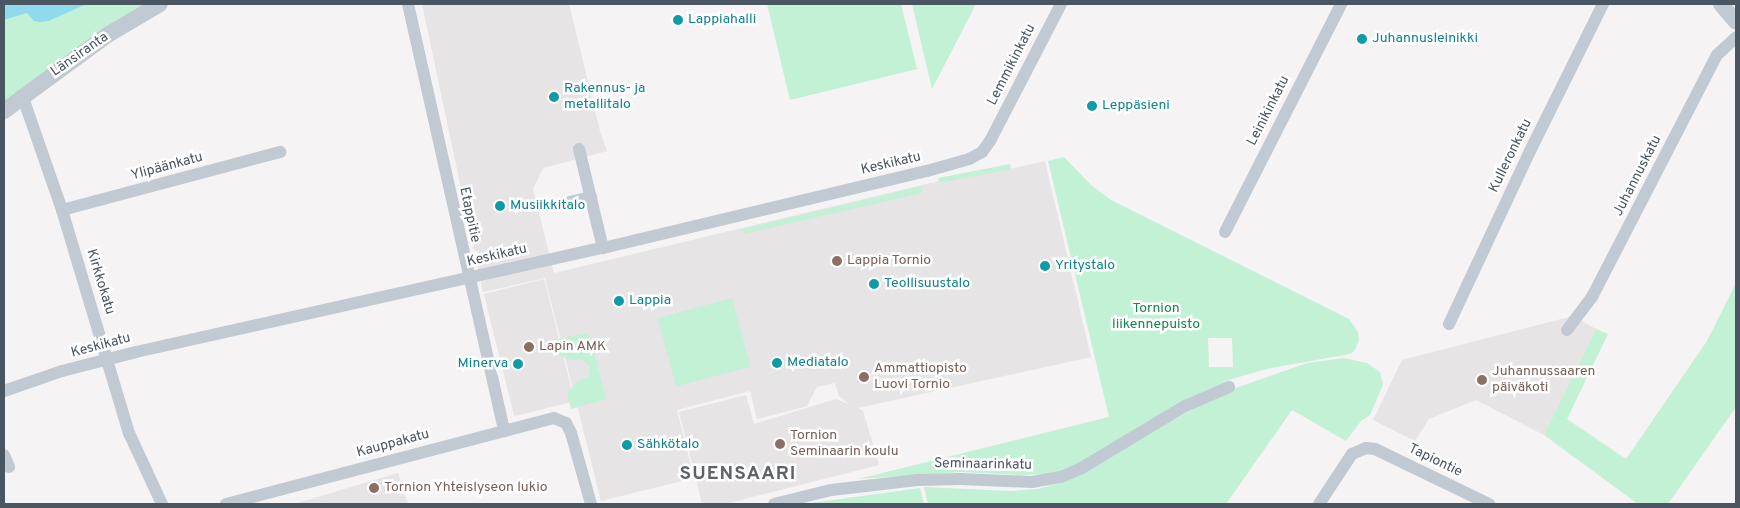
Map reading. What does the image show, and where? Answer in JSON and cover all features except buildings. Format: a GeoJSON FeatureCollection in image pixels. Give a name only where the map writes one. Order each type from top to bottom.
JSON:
{"type":"FeatureCollection","features":[{"type":"Feature","properties":{"kind":"street","name":"Länsiranta"},"geometry":{"type":"LineString","coordinates":[[4,111],[22,95],[109,34],[160,4]]}},
{"type":"Feature","properties":{"kind":"street","name":"Etappitie"},"geometry":{"type":"LineString","coordinates":[[408,4],[468,278],[504,431]]}},
{"type":"Feature","properties":{"kind":"street","name":"Lemmikinkatu"},"geometry":{"type":"LineString","coordinates":[[990,140],[1061,4]]}},
{"type":"Feature","properties":{"kind":"street","name":"Leinikinkatu"},"geometry":{"type":"LineString","coordinates":[[1226,232],[1341,4]]}},
{"type":"Feature","properties":{"kind":"street","name":"Kulleronkatu"},"geometry":{"type":"LineString","coordinates":[[1449,324],[1514,185],[1603,4]]}},
{"type":"Feature","properties":{"kind":"street"},"geometry":{"type":"LineString","coordinates":[[1721,4],[1736,22]]}},
{"type":"Feature","properties":{"kind":"street","name":"Juhannuskatu"},"geometry":{"type":"LineString","coordinates":[[1567,330],[1592,297],[1717,55],[1736,37]]}},
{"type":"Feature","properties":{"kind":"street","name":"Kirkkokatu"},"geometry":{"type":"LineString","coordinates":[[22,95],[62,210],[129,434],[162,504]]}},
{"type":"Feature","properties":{"kind":"street","name":"Keskikatu"},"geometry":{"type":"LineString","coordinates":[[4,390],[106,360],[603,248],[947,166],[969,159],[982,152],[990,140]]}},
{"type":"Feature","properties":{"kind":"street"},"geometry":{"type":"LineString","coordinates":[[579,148],[603,248]]}},
{"type":"Feature","properties":{"kind":"street","name":"Ylipäänkatu"},"geometry":{"type":"LineString","coordinates":[[62,210],[280,152]]}},
{"type":"Feature","properties":{"kind":"street"},"geometry":{"type":"LineString","coordinates":[[560,204],[591,196]]}},
{"type":"Feature","properties":{"kind":"street","name":"Seminaarinkatu"},"geometry":{"type":"LineString","coordinates":[[774,504],[831,490],[917,480],[960,479],[1032,482],[1061,477],[1080,469],[1185,406],[1229,387]]}},
{"type":"Feature","properties":{"kind":"street","name":"Kauppakatu"},"geometry":{"type":"LineString","coordinates":[[226,504],[554,418],[566,422],[591,504]]}},
{"type":"Feature","properties":{"kind":"street","name":"Tapiontie"},"geometry":{"type":"LineString","coordinates":[[1319,504],[1352,454],[1366,448],[1375,449],[1489,504]]}},
{"type":"Feature","properties":{"kind":"street"},"geometry":{"type":"LineString","coordinates":[[4,455],[9,467]]}},
{"type":"Feature","properties":{"kind":"shaded area","name":"Lappia Tornio"},"geometry":{"type":"Polygon","coordinates":[[[422,4],[569,4],[600,131],[607,151],[543,168],[533,189],[554,273],[1010,164],[1011,169],[1045,161],[1091,357],[858,408],[863,411],[879,465],[725,504],[702,504],[679,412],[746,395],[754,424],[836,399],[850,405],[839,396],[835,383],[817,387],[807,406],[757,419],[750,391],[677,410],[694,478],[601,501],[545,278],[483,292],[422,4]]]}},
{"type":"Feature","properties":{"kind":"shaded area","name":"Lapin AMK"},"geometry":{"type":"Polygon","coordinates":[[[544,279],[574,401],[514,416],[484,294],[544,279]]]}},
{"type":"Feature","properties":{"kind":"shaded area","name":"Juhannussaaren päiväkoti"},"geometry":{"type":"Polygon","coordinates":[[[1573,316],[1596,329],[1544,435],[1476,400],[1429,419],[1415,441],[1373,420],[1402,360],[1573,316]]]}},
{"type":"Feature","properties":{"kind":"shaded area","name":"Tornion Yhteislyseon lukio"},"geometry":{"type":"Polygon","coordinates":[[[398,473],[408,504],[294,504],[398,473]]]}},
{"type":"Feature","properties":{"kind":"green space"},"geometry":{"type":"Polygon","coordinates":[[[87,4],[153,4],[4,106],[4,20],[27,13],[49,21],[87,4]]]}},
{"type":"Feature","properties":{"kind":"green space"},"geometry":{"type":"Polygon","coordinates":[[[767,4],[901,4],[917,69],[790,100],[767,4]]]}},
{"type":"Feature","properties":{"kind":"green space"},"geometry":{"type":"Polygon","coordinates":[[[912,4],[976,4],[932,89],[912,4]]]}},
{"type":"Feature","properties":{"kind":"green space","name":"Tornion liikennepuisto"},"geometry":{"type":"Polygon","coordinates":[[[1064,157],[1091,185],[1111,200],[1349,319],[1358,332],[1359,340],[1356,348],[1352,353],[1266,369],[1229,380],[1180,402],[1077,465],[1051,474],[1019,475],[961,472],[858,479],[1109,417],[1048,161],[1064,157]],[[1208,338],[1209,367],[1233,367],[1232,338],[1208,338]]]}},
{"type":"Feature","properties":{"kind":"green space"},"geometry":{"type":"Polygon","coordinates":[[[1010,164],[1011,169],[939,183],[938,178],[1010,164]]]}},
{"type":"Feature","properties":{"kind":"green space"},"geometry":{"type":"Polygon","coordinates":[[[921,186],[922,193],[744,234],[743,229],[921,186]]]}},
{"type":"Feature","properties":{"kind":"green space"},"geometry":{"type":"Polygon","coordinates":[[[1736,283],[1736,407],[1668,504],[1638,504],[1544,435],[1596,329],[1608,334],[1567,419],[1626,459],[1707,341],[1736,283]]]}},
{"type":"Feature","properties":{"kind":"green space"},"geometry":{"type":"Polygon","coordinates":[[[732,298],[750,367],[676,387],[658,318],[732,298]]]}},
{"type":"Feature","properties":{"kind":"green space"},"geometry":{"type":"Polygon","coordinates":[[[585,333],[590,337],[606,399],[571,409],[567,394],[576,383],[589,376],[590,367],[583,360],[571,360],[558,355],[554,340],[585,333]]]}},
{"type":"Feature","properties":{"kind":"green space"},"geometry":{"type":"Polygon","coordinates":[[[1344,358],[1367,363],[1380,372],[1383,385],[1370,415],[1361,421],[1346,441],[1292,410],[1226,504],[928,504],[924,487],[1010,491],[1038,489],[1066,481],[1219,394],[1307,363],[1344,358]]]}},
{"type":"Feature","properties":{"kind":"green space"},"geometry":{"type":"Polygon","coordinates":[[[920,488],[924,504],[806,504],[811,503],[920,488]]]}},
{"type":"Feature","properties":{"kind":"water"},"geometry":{"type":"Polygon","coordinates":[[[4,4],[87,4],[49,21],[40,22],[34,21],[27,13],[4,20],[4,4]]]}},
{"type":"Feature","properties":{"kind":"place","name":"Lappiahalli"},"geometry":{"type":"Point","coordinates":[678,20]}},
{"type":"Feature","properties":{"kind":"place","name":"Juhannusleinikki"},"geometry":{"type":"Point","coordinates":[1362,39]}},
{"type":"Feature","properties":{"kind":"place","name":"Rakennus- ja metallitalo"},"geometry":{"type":"Point","coordinates":[554,97]}},
{"type":"Feature","properties":{"kind":"place","name":"Leppäsieni"},"geometry":{"type":"Point","coordinates":[1092,106]}},
{"type":"Feature","properties":{"kind":"place","name":"Musiikkitalo"},"geometry":{"type":"Point","coordinates":[500,206]}},
{"type":"Feature","properties":{"kind":"place","name":"Lappia Tornio"},"geometry":{"type":"Point","coordinates":[837,261]}},
{"type":"Feature","properties":{"kind":"place","name":"Yritystalo"},"geometry":{"type":"Point","coordinates":[1045,266]}},
{"type":"Feature","properties":{"kind":"place","name":"Teollisuustalo"},"geometry":{"type":"Point","coordinates":[874,284]}},
{"type":"Feature","properties":{"kind":"place","name":"Lappia"},"geometry":{"type":"Point","coordinates":[619,301]}},
{"type":"Feature","properties":{"kind":"place","name":"Lapin AMK"},"geometry":{"type":"Point","coordinates":[529,347]}},
{"type":"Feature","properties":{"kind":"place","name":"Mediatalo"},"geometry":{"type":"Point","coordinates":[777,363]}},
{"type":"Feature","properties":{"kind":"place","name":"Minerva"},"geometry":{"type":"Point","coordinates":[518,364]}},
{"type":"Feature","properties":{"kind":"place","name":"Ammattiopisto Luovi Tornio"},"geometry":{"type":"Point","coordinates":[864,377]}},
{"type":"Feature","properties":{"kind":"place","name":"Juhannussaaren päiväkoti"},"geometry":{"type":"Point","coordinates":[1482,380]}},
{"type":"Feature","properties":{"kind":"place","name":"Tornion Seminaarin koulu"},"geometry":{"type":"Point","coordinates":[780,444]}},
{"type":"Feature","properties":{"kind":"place","name":"Sähkötalo"},"geometry":{"type":"Point","coordinates":[627,445]}},
{"type":"Feature","properties":{"kind":"place","name":"Tornion Yhteislyseon lukio"},"geometry":{"type":"Point","coordinates":[374,488]}},
{"type":"Feature","properties":{"kind":"district","name":"SUENSAARI"},"geometry":{"type":"Point","coordinates":[738,475]}}]}
